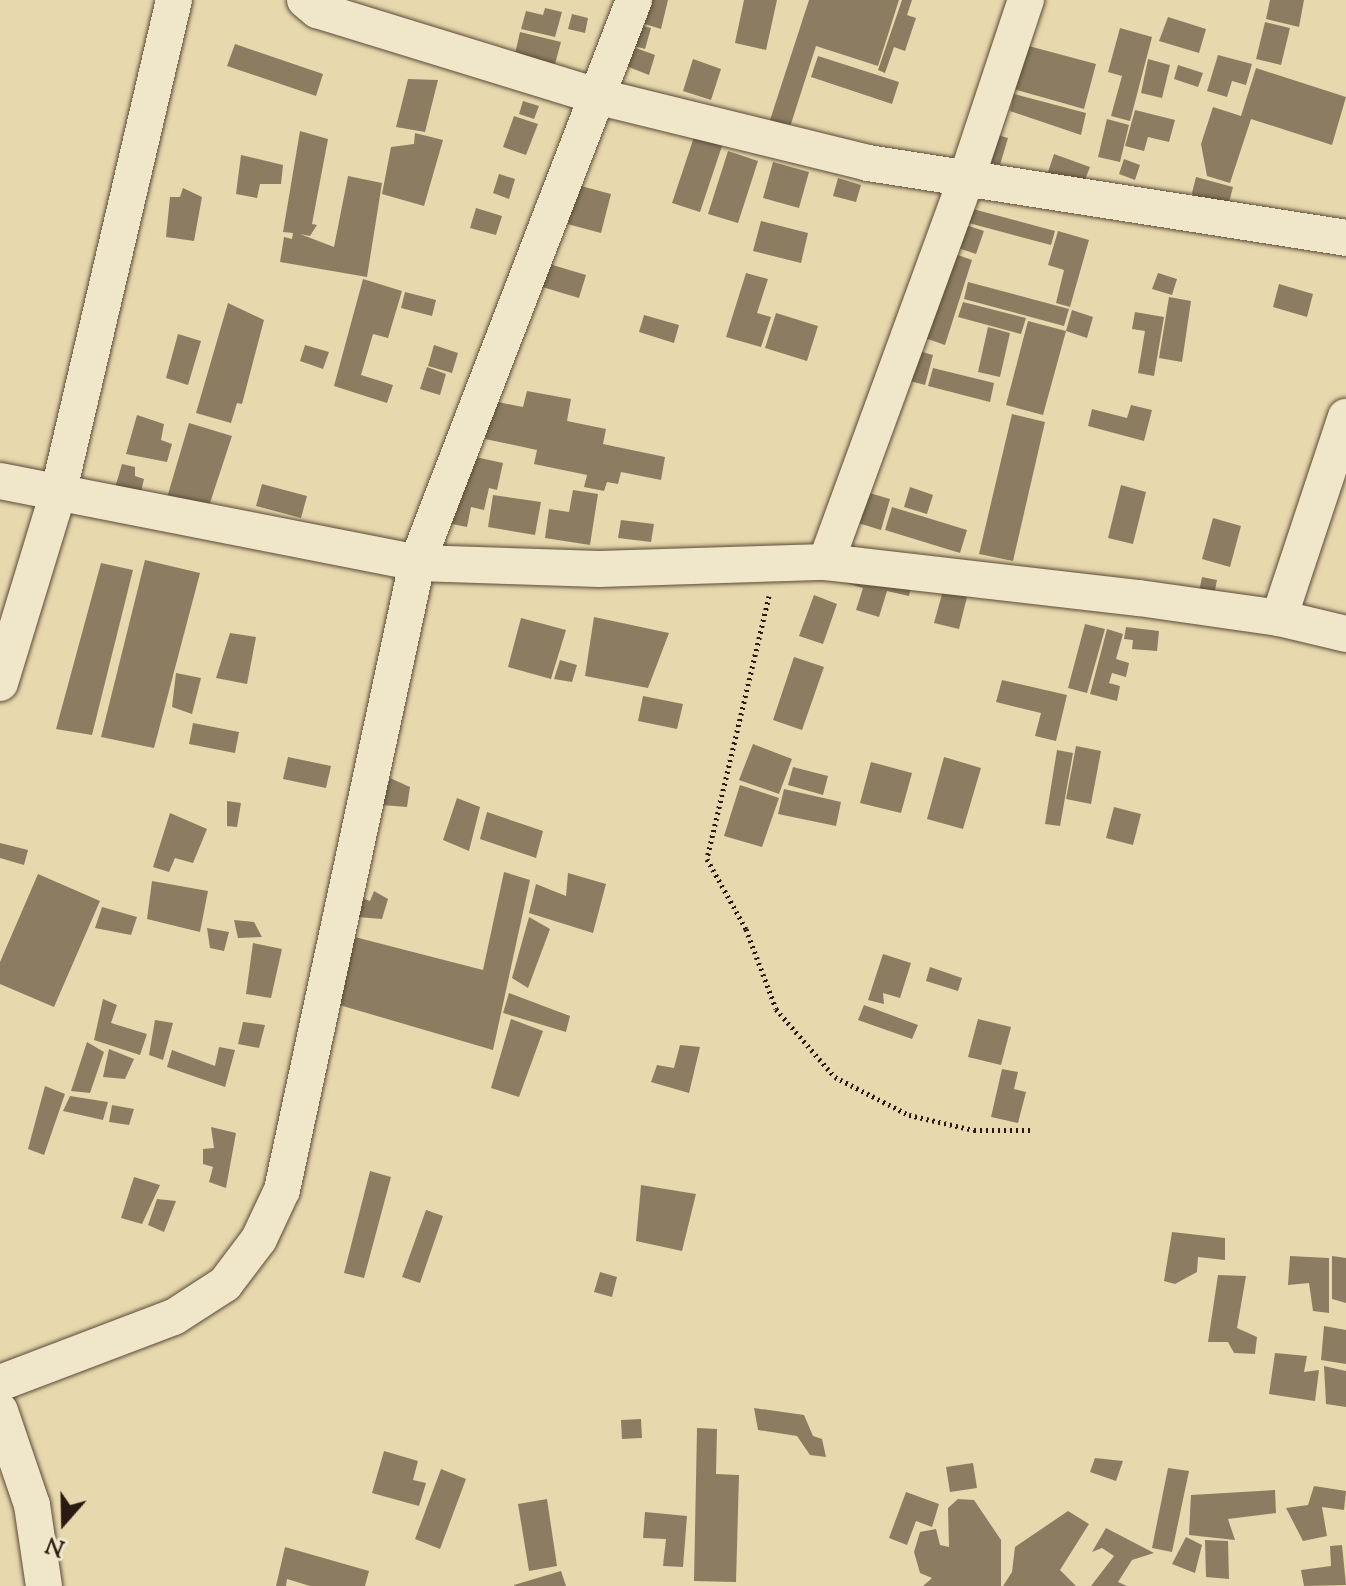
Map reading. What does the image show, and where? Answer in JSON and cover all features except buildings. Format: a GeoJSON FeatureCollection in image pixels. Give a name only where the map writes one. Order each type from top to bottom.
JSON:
{"type":"FeatureCollection","features":[{"type":"Feature","properties":{"kind":"street"},"geometry":{"type":"LineString","coordinates":[[0,683],[59,490],[174,0]]}},
{"type":"Feature","properties":{"kind":"street"},"geometry":{"type":"LineString","coordinates":[[305,0],[317,10],[600,97],[868,163],[1346,238]]}},
{"type":"Feature","properties":{"kind":"street"},"geometry":{"type":"LineString","coordinates":[[0,1383],[174,1317],[225,1284],[259,1239],[282,1190],[417,563],[600,97],[634,0]]}},
{"type":"Feature","properties":{"kind":"street"},"geometry":{"type":"LineString","coordinates":[[826,562],[967,177],[1026,0]]}},
{"type":"Feature","properties":{"kind":"street"},"geometry":{"type":"LineString","coordinates":[[1279,618],[1346,417]]}},
{"type":"Feature","properties":{"kind":"street"},"geometry":{"type":"LineString","coordinates":[[0,481],[59,490],[417,563],[599,569],[826,562],[1279,618],[1346,634]]}},
{"type":"Feature","properties":{"kind":"street"},"geometry":{"type":"LineString","coordinates":[[0,1411],[32,1505],[44,1586]]}},
{"type":"Feature","properties":{"kind":"path"},"geometry":{"type":"LineString","coordinates":[[775,563],[707,859],[717,883],[746,929],[776,1009],[835,1077],[909,1115],[974,1130],[1034,1130]]}}]}
